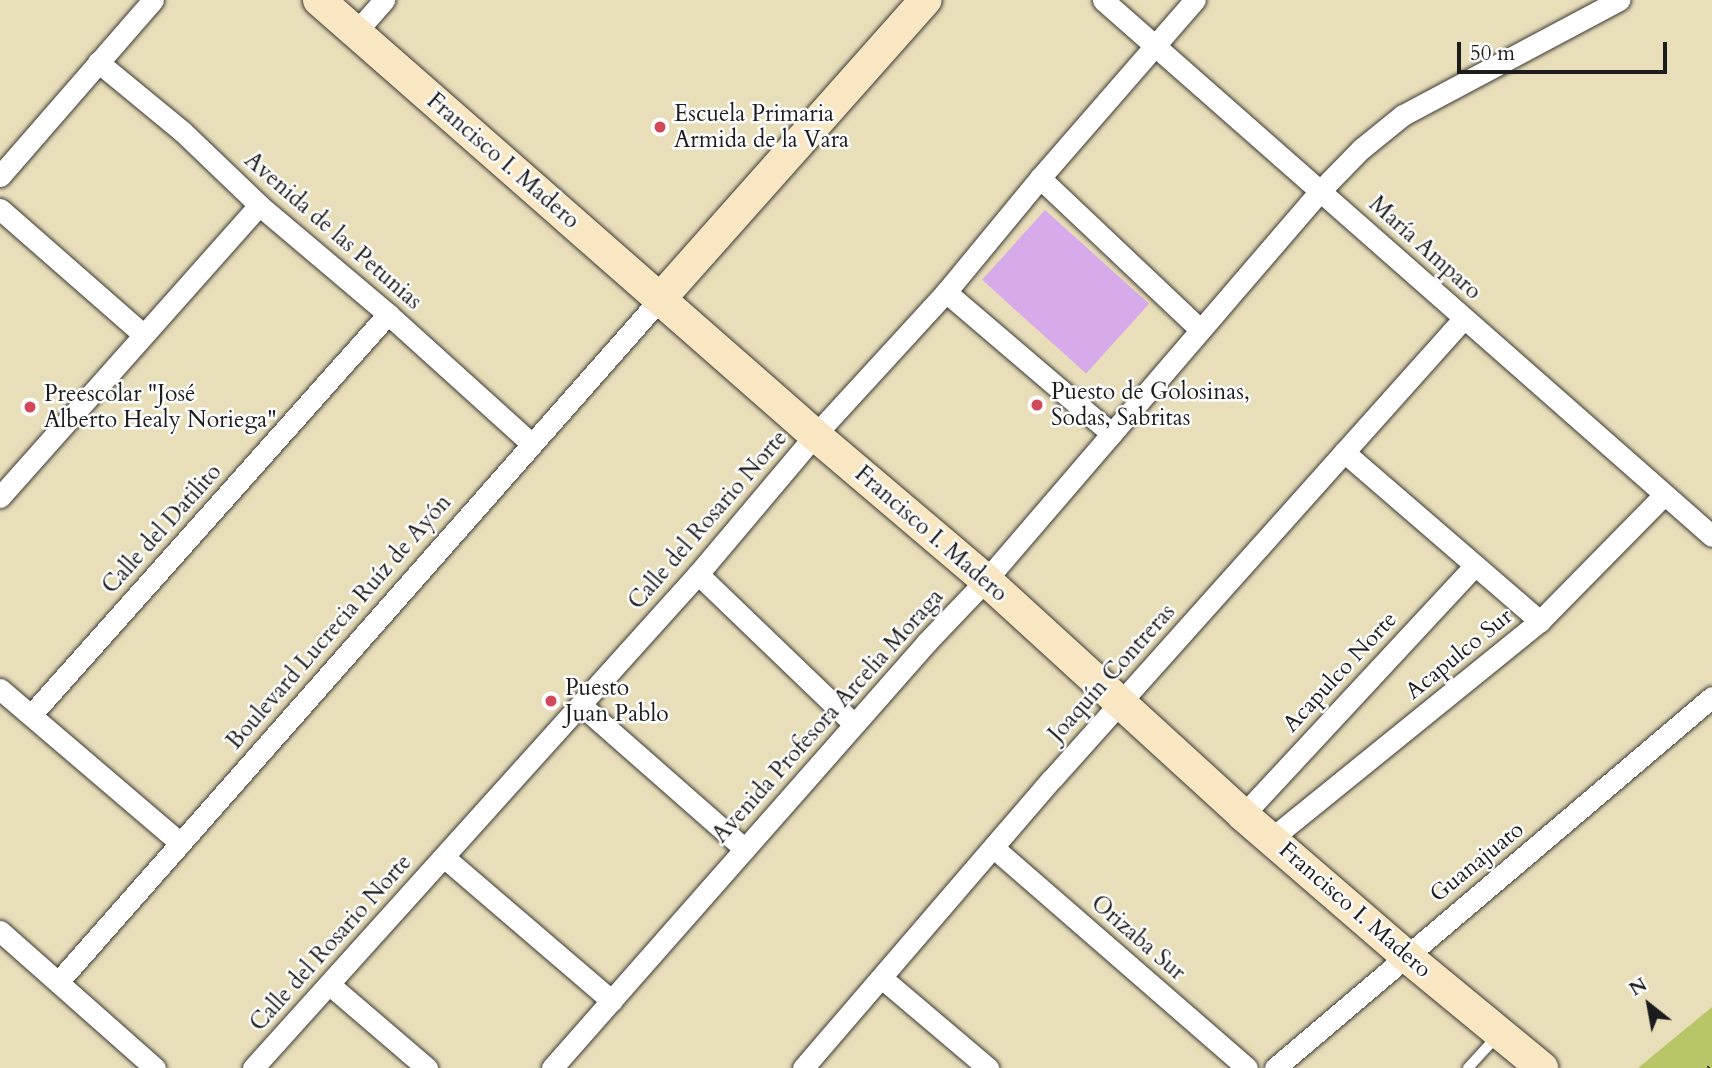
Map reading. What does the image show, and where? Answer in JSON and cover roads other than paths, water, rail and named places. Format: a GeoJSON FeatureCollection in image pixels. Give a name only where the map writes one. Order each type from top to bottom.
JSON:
{"type":"FeatureCollection","features":[{"type":"Feature","properties":{"kind":"street"},"geometry":{"type":"LineString","coordinates":[[0,176],[153,0]]}},
{"type":"Feature","properties":{"kind":"street","name":"Francisco I. Madero"},"geometry":{"type":"LineString","coordinates":[[319,0],[815,435],[986,580],[1243,815],[1405,955],[1542,1068]]}},
{"type":"Feature","properties":{"kind":"street"},"geometry":{"type":"LineString","coordinates":[[356,32],[384,0]]}},
{"type":"Feature","properties":{"kind":"street"},"geometry":{"type":"LineString","coordinates":[[660,299],[925,0]]}},
{"type":"Feature","properties":{"kind":"street","name":"María Amparo"},"geometry":{"type":"LineString","coordinates":[[1103,0],[1712,536]]}},
{"type":"Feature","properties":{"kind":"street","name":"Calle del Rosario Norte"},"geometry":{"type":"LineString","coordinates":[[253,1068],[698,575],[815,435],[946,292],[1040,178],[1195,0]]}},
{"type":"Feature","properties":{"kind":"street","name":"Avenida Profesora Arcelia Moraga"},"geometry":{"type":"LineString","coordinates":[[552,1068],[854,724],[986,580],[1320,191],[1361,149],[1403,115],[1619,0]]}},
{"type":"Feature","properties":{"kind":"street","name":"Avenida de las Petunias"},"geometry":{"type":"LineString","coordinates":[[98,62],[183,132],[259,205],[388,314],[531,443]]}},
{"type":"Feature","properties":{"kind":"street"},"geometry":{"type":"LineString","coordinates":[[1040,178],[1202,330]]}},
{"type":"Feature","properties":{"kind":"street"},"geometry":{"type":"LineString","coordinates":[[0,497],[259,205]]}},
{"type":"Feature","properties":{"kind":"street"},"geometry":{"type":"LineString","coordinates":[[0,209],[144,335]]}},
{"type":"Feature","properties":{"kind":"street"},"geometry":{"type":"LineString","coordinates":[[946,292],[1112,434]]}},
{"type":"Feature","properties":{"kind":"street","name":"Boulevard Lucrecia Ruíz de Ayón"},"geometry":{"type":"LineString","coordinates":[[58,981],[660,299]]}},
{"type":"Feature","properties":{"kind":"street","name":"Calle del Datilito"},"geometry":{"type":"LineString","coordinates":[[31,715],[388,314]]}},
{"type":"Feature","properties":{"kind":"street","name":"Joaquín Contreras"},"geometry":{"type":"LineString","coordinates":[[803,1068],[1120,704],[1464,318]]}},
{"type":"Feature","properties":{"kind":"street"},"geometry":{"type":"LineString","coordinates":[[1344,452],[1540,621]]}},
{"type":"Feature","properties":{"kind":"street","name":"Acapulco Sur"},"geometry":{"type":"LineString","coordinates":[[1272,838],[1540,621],[1664,495]]}},
{"type":"Feature","properties":{"kind":"street","name":"Acapulco Norte"},"geometry":{"type":"LineString","coordinates":[[1243,815],[1475,565]]}},
{"type":"Feature","properties":{"kind":"street"},"geometry":{"type":"LineString","coordinates":[[698,575],[854,724]]}},
{"type":"Feature","properties":{"kind":"street"},"geometry":{"type":"LineString","coordinates":[[0,689],[180,843]]}},
{"type":"Feature","properties":{"kind":"street","name":"Guanajuato"},"geometry":{"type":"LineString","coordinates":[[1275,1068],[1712,697]]}},
{"type":"Feature","properties":{"kind":"street"},"geometry":{"type":"LineString","coordinates":[[580,705],[745,849]]}},
{"type":"Feature","properties":{"kind":"street","name":"Orizaba Sur"},"geometry":{"type":"LineString","coordinates":[[994,848],[1247,1068]]}},
{"type":"Feature","properties":{"kind":"street"},"geometry":{"type":"LineString","coordinates":[[444,857],[612,1001]]}},
{"type":"Feature","properties":{"kind":"street"},"geometry":{"type":"LineString","coordinates":[[0,931],[155,1068]]}},
{"type":"Feature","properties":{"kind":"street"},"geometry":{"type":"LineString","coordinates":[[883,979],[988,1068]]}},
{"type":"Feature","properties":{"kind":"street"},"geometry":{"type":"LineString","coordinates":[[330,985],[427,1068]]}},
{"type":"Feature","properties":{"kind":"lane"},"geometry":{"type":"LineString","coordinates":[[1468,1068],[1500,1034]]}},
{"type":"Feature","properties":{"kind":"place","name":"Escuela Primaria Armida de la Vara"},"geometry":{"type":"Point","coordinates":[660,127]}},
{"type":"Feature","properties":{"kind":"place","name":"Puesto de Golosinas, Sodas, Sabritas"},"geometry":{"type":"Point","coordinates":[1037,405]}},
{"type":"Feature","properties":{"kind":"place","name":"Preescolar \"José Alberto Healy Noriega\""},"geometry":{"type":"Point","coordinates":[30,407]}},
{"type":"Feature","properties":{"kind":"place","name":"Puesto Juan Pablo"},"geometry":{"type":"Point","coordinates":[551,701]}}]}
